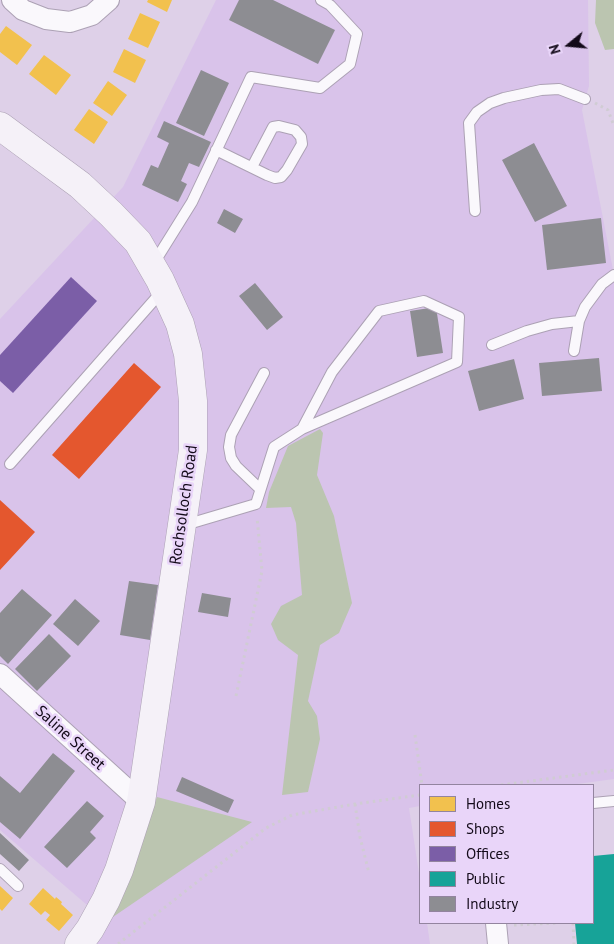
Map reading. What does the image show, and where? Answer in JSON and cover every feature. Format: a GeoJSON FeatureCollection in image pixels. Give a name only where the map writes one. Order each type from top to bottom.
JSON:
{"type":"FeatureCollection","features":[{"type":"Feature","properties":{"kind":"street"},"geometry":{"type":"LineString","coordinates":[[12,0],[23,10],[46,19],[70,22],[92,15],[109,0]]}},
{"type":"Feature","properties":{"kind":"street","name":"Rochsolloch Road"},"geometry":{"type":"LineString","coordinates":[[0,126],[80,185],[138,242],[152,265],[180,324],[188,354],[193,401],[193,450],[141,802],[119,870],[106,900],[90,929],[79,944]]}},
{"type":"Feature","properties":{"kind":"street","name":"Saline Street"},"geometry":{"type":"LineString","coordinates":[[0,674],[141,802]]}},
{"type":"Feature","properties":{"kind":"lane"},"geometry":{"type":"LineString","coordinates":[[152,265],[192,202],[251,77],[320,88],[350,64],[357,34],[330,5],[321,0]]}},
{"type":"Feature","properties":{"kind":"lane"},"geometry":{"type":"LineString","coordinates":[[475,211],[469,123],[477,112],[490,103],[504,98],[541,90],[559,89],[585,98]]}},
{"type":"Feature","properties":{"kind":"lane"},"geometry":{"type":"LineString","coordinates":[[216,150],[252,168],[275,178],[281,177],[287,170],[302,144],[301,137],[295,130],[279,126],[273,127],[252,168]]}},
{"type":"Feature","properties":{"kind":"lane"},"geometry":{"type":"LineString","coordinates":[[574,351],[579,321],[585,307],[602,284],[614,275]]}},
{"type":"Feature","properties":{"kind":"lane"},"geometry":{"type":"LineString","coordinates":[[10,464],[164,290]]}},
{"type":"Feature","properties":{"kind":"lane"},"geometry":{"type":"LineString","coordinates":[[182,526],[256,504],[274,446],[302,429],[457,362],[459,317],[424,301],[379,311],[332,372],[302,429]]}},
{"type":"Feature","properties":{"kind":"lane"},"geometry":{"type":"LineString","coordinates":[[492,344],[552,324],[579,321]]}},
{"type":"Feature","properties":{"kind":"lane"},"geometry":{"type":"LineString","coordinates":[[260,489],[236,466],[231,458],[230,447],[231,435],[264,373]]}},
{"type":"Feature","properties":{"kind":"lane"},"geometry":{"type":"LineString","coordinates":[[594,803],[614,801]]}},
{"type":"Feature","properties":{"kind":"lane"},"geometry":{"type":"LineString","coordinates":[[0,869],[18,886]]}},
{"type":"Feature","properties":{"kind":"path"},"geometry":{"type":"LineString","coordinates":[[585,98],[608,110],[614,126]]}},
{"type":"Feature","properties":{"kind":"path"},"geometry":{"type":"LineString","coordinates":[[236,696],[262,571],[256,504]]}},
{"type":"Feature","properties":{"kind":"path"},"geometry":{"type":"LineString","coordinates":[[416,735],[422,784]]}},
{"type":"Feature","properties":{"kind":"path"},"geometry":{"type":"LineString","coordinates":[[509,784],[614,770]]}},
{"type":"Feature","properties":{"kind":"path"},"geometry":{"type":"LineString","coordinates":[[118,944],[266,828],[292,815],[419,795]]}},
{"type":"Feature","properties":{"kind":"path"},"geometry":{"type":"LineString","coordinates":[[355,804],[369,873]]}},
{"type":"Feature","properties":{"kind":"path"},"geometry":{"type":"LineString","coordinates":[[497,931],[549,924]]}},
{"type":"Feature","properties":{"kind":"path"},"geometry":{"type":"LineString","coordinates":[[573,924],[574,944]]}},
{"type":"Feature","properties":{"kind":"shaded area"},"geometry":{"type":"Polygon","coordinates":[[[216,0],[588,0],[589,86],[582,110],[614,275],[614,779],[577,784],[419,784],[419,806],[409,808],[419,873],[419,924],[427,924],[430,944],[92,944],[109,919],[87,905],[0,830],[0,319],[123,187],[216,0]]]}},
{"type":"Feature","properties":{"kind":"green space"},"geometry":{"type":"Polygon","coordinates":[[[596,0],[614,0],[614,49],[605,50],[595,23],[596,0]]]}},
{"type":"Feature","properties":{"kind":"green space"},"geometry":{"type":"Polygon","coordinates":[[[320,429],[323,433],[317,475],[334,516],[352,603],[339,633],[320,645],[308,701],[317,716],[320,739],[308,792],[282,795],[298,655],[278,640],[271,624],[281,606],[302,595],[296,523],[291,507],[266,508],[269,492],[288,446],[320,429]]]}},
{"type":"Feature","properties":{"kind":"green space"},"geometry":{"type":"Polygon","coordinates":[[[157,797],[252,822],[110,919],[157,797]]]}},
{"type":"Feature","properties":{"kind":"building: Homes"},"geometry":{"type":"Polygon","coordinates":[[[148,0],[172,0],[167,12],[147,2],[148,0]]]}},
{"type":"Feature","properties":{"kind":"building: Homes"},"geometry":{"type":"Polygon","coordinates":[[[140,13],[160,22],[148,48],[128,39],[140,13]]]}},
{"type":"Feature","properties":{"kind":"building: Homes"},"geometry":{"type":"Polygon","coordinates":[[[6,26],[32,45],[17,65],[0,52],[0,34],[6,26]]]}},
{"type":"Feature","properties":{"kind":"building: Homes"},"geometry":{"type":"Polygon","coordinates":[[[124,49],[146,60],[135,83],[113,72],[124,49]]]}},
{"type":"Feature","properties":{"kind":"building: Homes"},"geometry":{"type":"Polygon","coordinates":[[[44,55],[71,75],[56,95],[29,74],[44,55]]]}},
{"type":"Feature","properties":{"kind":"building: Homes"},"geometry":{"type":"Polygon","coordinates":[[[108,81],[127,95],[112,116],[93,103],[108,81]]]}},
{"type":"Feature","properties":{"kind":"building: Homes"},"geometry":{"type":"Polygon","coordinates":[[[89,109],[108,122],[94,144],[74,130],[89,109]]]}},
{"type":"Feature","properties":{"kind":"building: Homes"},"geometry":{"type":"Polygon","coordinates":[[[0,886],[13,898],[2,911],[0,909],[0,886]]]}},
{"type":"Feature","properties":{"kind":"building: Homes"},"geometry":{"type":"Polygon","coordinates":[[[43,888],[55,899],[56,897],[62,902],[61,904],[73,915],[59,931],[46,920],[50,915],[45,911],[41,915],[29,904],[43,888]]]}},
{"type":"Feature","properties":{"kind":"building: Shops"},"geometry":{"type":"Polygon","coordinates":[[[134,363],[161,387],[79,479],[52,455],[134,363]]]}},
{"type":"Feature","properties":{"kind":"building: Shops"},"geometry":{"type":"Polygon","coordinates":[[[0,500],[35,532],[0,570],[0,500]]]}},
{"type":"Feature","properties":{"kind":"building: Offices"},"geometry":{"type":"Polygon","coordinates":[[[71,277],[97,301],[13,393],[0,381],[0,355],[71,277]]]}},
{"type":"Feature","properties":{"kind":"building: Public"},"geometry":{"type":"Polygon","coordinates":[[[614,854],[614,944],[577,944],[575,924],[594,924],[594,856],[614,854]]]}},
{"type":"Feature","properties":{"kind":"building: Industry"},"geometry":{"type":"Polygon","coordinates":[[[239,0],[273,0],[335,30],[318,64],[229,20],[239,0]]]}},
{"type":"Feature","properties":{"kind":"building: Industry"},"geometry":{"type":"Polygon","coordinates":[[[201,70],[229,83],[204,136],[176,123],[201,70]]]}},
{"type":"Feature","properties":{"kind":"building: Industry"},"geometry":{"type":"Polygon","coordinates":[[[164,121],[211,142],[199,167],[189,163],[181,181],[187,184],[178,202],[142,185],[151,165],[158,168],[169,143],[157,137],[164,121]]]}},
{"type":"Feature","properties":{"kind":"building: Industry"},"geometry":{"type":"Polygon","coordinates":[[[534,143],[567,206],[535,222],[502,160],[534,143]]]}},
{"type":"Feature","properties":{"kind":"building: Industry"},"geometry":{"type":"Polygon","coordinates":[[[224,209],[243,219],[235,233],[217,223],[224,209]]]}},
{"type":"Feature","properties":{"kind":"building: Industry"},"geometry":{"type":"Polygon","coordinates":[[[601,218],[606,263],[547,270],[542,225],[601,218]]]}},
{"type":"Feature","properties":{"kind":"building: Industry"},"geometry":{"type":"Polygon","coordinates":[[[255,283],[283,317],[267,330],[239,296],[255,283]]]}},
{"type":"Feature","properties":{"kind":"building: Industry"},"geometry":{"type":"Polygon","coordinates":[[[436,307],[443,353],[417,357],[410,311],[436,307]]]}},
{"type":"Feature","properties":{"kind":"building: Industry"},"geometry":{"type":"Polygon","coordinates":[[[599,358],[602,391],[542,396],[539,363],[599,358]]]}},
{"type":"Feature","properties":{"kind":"building: Industry"},"geometry":{"type":"Polygon","coordinates":[[[514,359],[524,399],[479,411],[468,371],[514,359]]]}},
{"type":"Feature","properties":{"kind":"building: Industry"},"geometry":{"type":"Polygon","coordinates":[[[129,581],[158,585],[150,640],[120,635],[129,581]]]}},
{"type":"Feature","properties":{"kind":"building: Industry"},"geometry":{"type":"Polygon","coordinates":[[[22,589],[52,615],[8,664],[0,656],[0,613],[22,589]]]}},
{"type":"Feature","properties":{"kind":"building: Industry"},"geometry":{"type":"Polygon","coordinates":[[[202,593],[231,598],[228,617],[198,612],[202,593]]]}},
{"type":"Feature","properties":{"kind":"building: Industry"},"geometry":{"type":"Polygon","coordinates":[[[75,599],[100,621],[78,646],[53,624],[75,599]]]}},
{"type":"Feature","properties":{"kind":"building: Industry"},"geometry":{"type":"Polygon","coordinates":[[[49,634],[71,656],[37,691],[15,669],[49,634]]]}},
{"type":"Feature","properties":{"kind":"building: Industry"},"geometry":{"type":"Polygon","coordinates":[[[53,753],[75,771],[20,839],[0,822],[0,776],[20,793],[53,753]]]}},
{"type":"Feature","properties":{"kind":"building: Industry"},"geometry":{"type":"Polygon","coordinates":[[[182,777],[234,800],[228,813],[176,791],[182,777]]]}},
{"type":"Feature","properties":{"kind":"building: Industry"},"geometry":{"type":"Polygon","coordinates":[[[87,801],[104,816],[90,832],[96,838],[67,868],[44,847],[87,801]]]}},
{"type":"Feature","properties":{"kind":"building: Industry"},"geometry":{"type":"Polygon","coordinates":[[[0,833],[29,860],[19,871],[0,854],[0,833]]]}}]}
